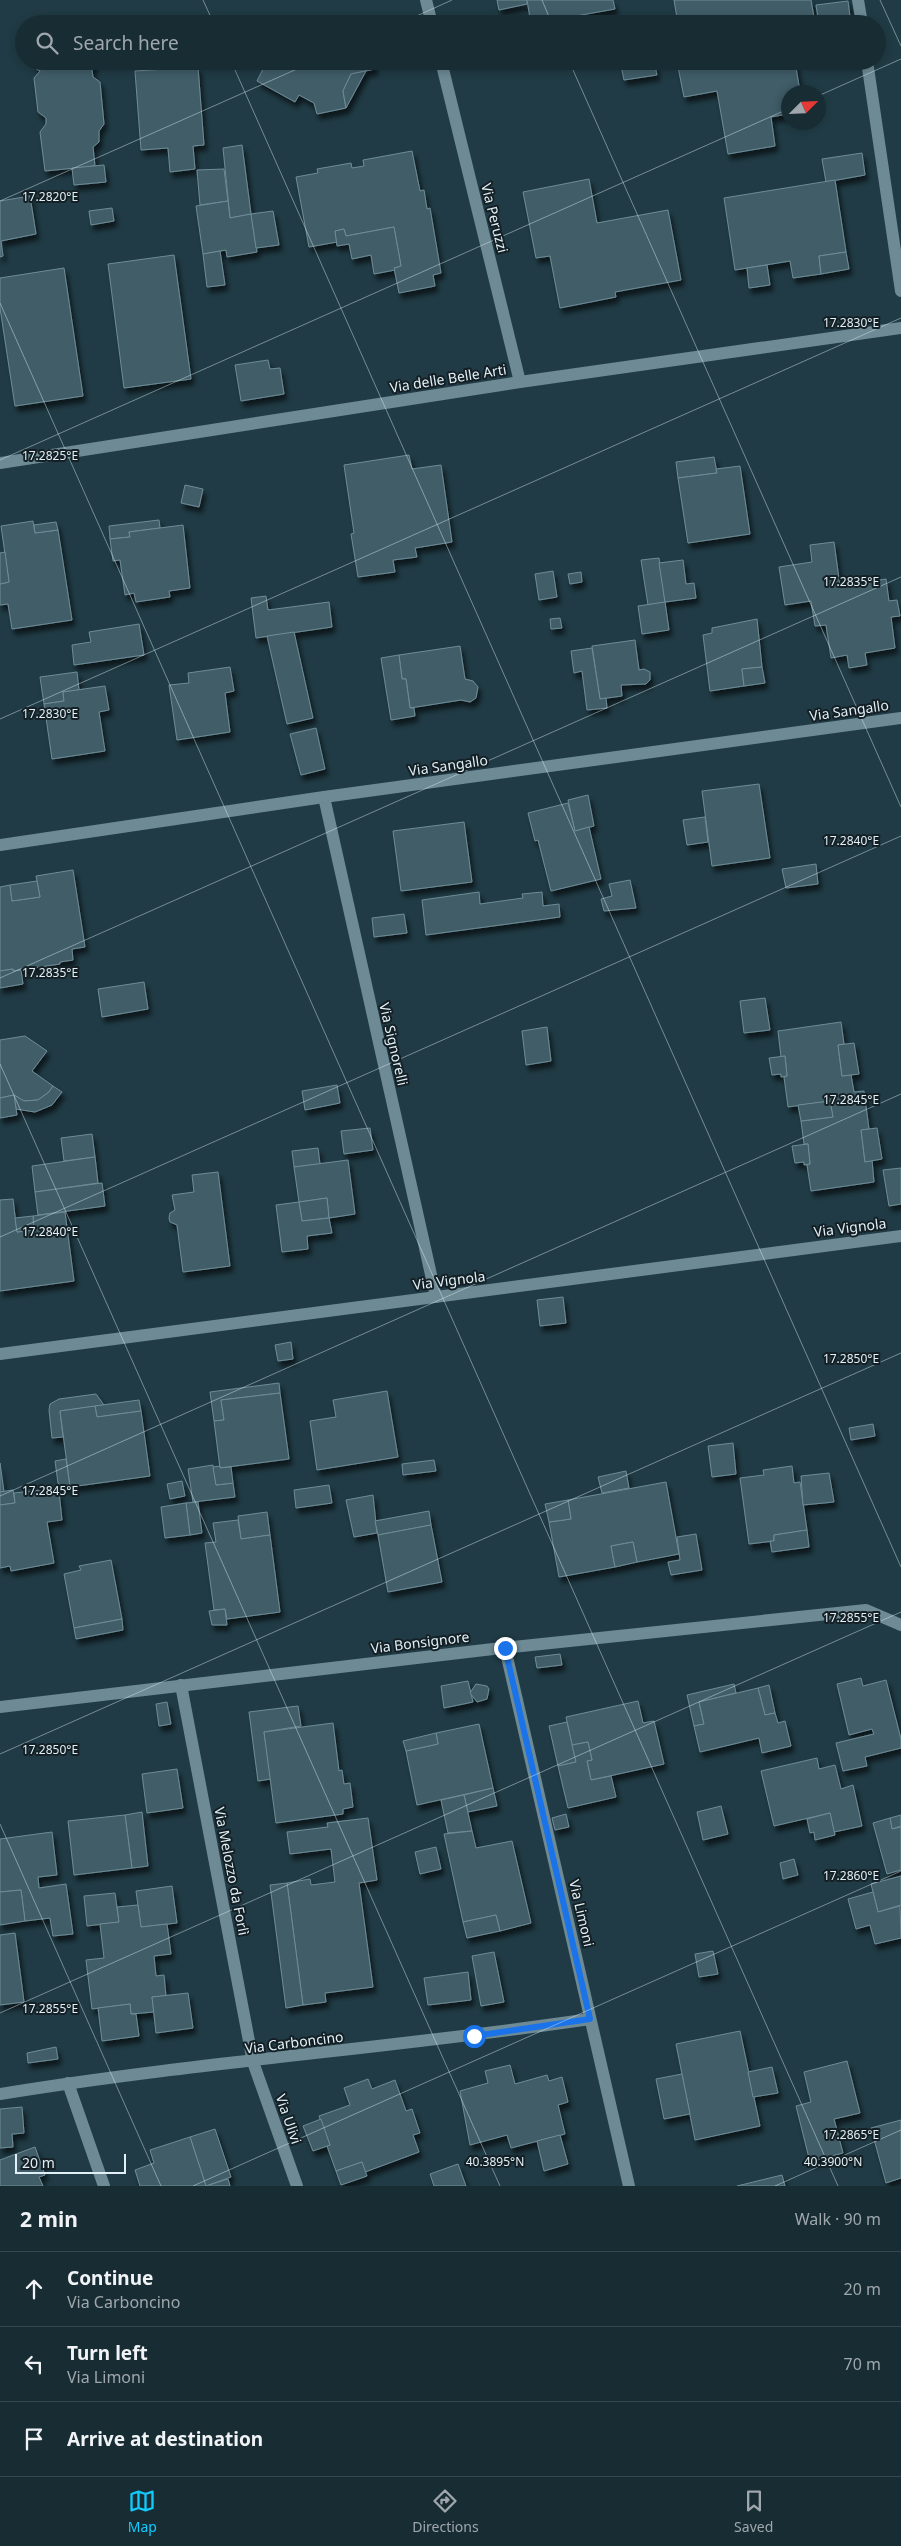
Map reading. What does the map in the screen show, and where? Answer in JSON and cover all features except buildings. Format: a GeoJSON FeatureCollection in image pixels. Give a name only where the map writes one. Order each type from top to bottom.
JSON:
{"type":"FeatureCollection","features":[{"type":"Feature","properties":{"kind":"street"},"geometry":{"type":"LineString","coordinates":[[426,0],[430,15]]}},
{"type":"Feature","properties":{"kind":"street"},"geometry":{"type":"LineString","coordinates":[[858,0],[860,15]]}},
{"type":"Feature","properties":{"kind":"street","name":"Via Peruzzi"},"geometry":{"type":"LineString","coordinates":[[443,70],[520,382]]}},
{"type":"Feature","properties":{"kind":"street"},"geometry":{"type":"LineString","coordinates":[[868,70],[901,291]]}},
{"type":"Feature","properties":{"kind":"street","name":"Via delle Belle Arti"},"geometry":{"type":"LineString","coordinates":[[0,463],[520,382],[901,328]]}},
{"type":"Feature","properties":{"kind":"street","name":"Via Sangallo"},"geometry":{"type":"LineString","coordinates":[[0,845],[324,797],[901,718]]}},
{"type":"Feature","properties":{"kind":"street","name":"Via Signorelli"},"geometry":{"type":"LineString","coordinates":[[324,797],[436,1297]]}},
{"type":"Feature","properties":{"kind":"street","name":"Via Vignola"},"geometry":{"type":"LineString","coordinates":[[0,1354],[901,1236]]}},
{"type":"Feature","properties":{"kind":"street","name":"Via Bonsignore"},"geometry":{"type":"LineString","coordinates":[[0,1707],[505,1648],[866,1610],[901,1625]]}},
{"type":"Feature","properties":{"kind":"street","name":"Via Limoni"},"geometry":{"type":"LineString","coordinates":[[505,1648],[629,2186]]}},
{"type":"Feature","properties":{"kind":"street","name":"Via Melozzo da Forlì"},"geometry":{"type":"LineString","coordinates":[[181,1685],[254,2062]]}},
{"type":"Feature","properties":{"kind":"street","name":"Via Carboncino"},"geometry":{"type":"LineString","coordinates":[[0,2094],[68,2083],[474,2036],[590,2019]]}},
{"type":"Feature","properties":{"kind":"street","name":"Via Ulivi"},"geometry":{"type":"LineString","coordinates":[[254,2062],[297,2186]]}},
{"type":"Feature","properties":{"kind":"street"},"geometry":{"type":"LineString","coordinates":[[68,2083],[104,2186]]}},
{"type":"Feature","properties":{"kind":"route"},"geometry":{"type":"LineString","coordinates":[[474,2036],[590,2019],[505,1648]]}}]}
